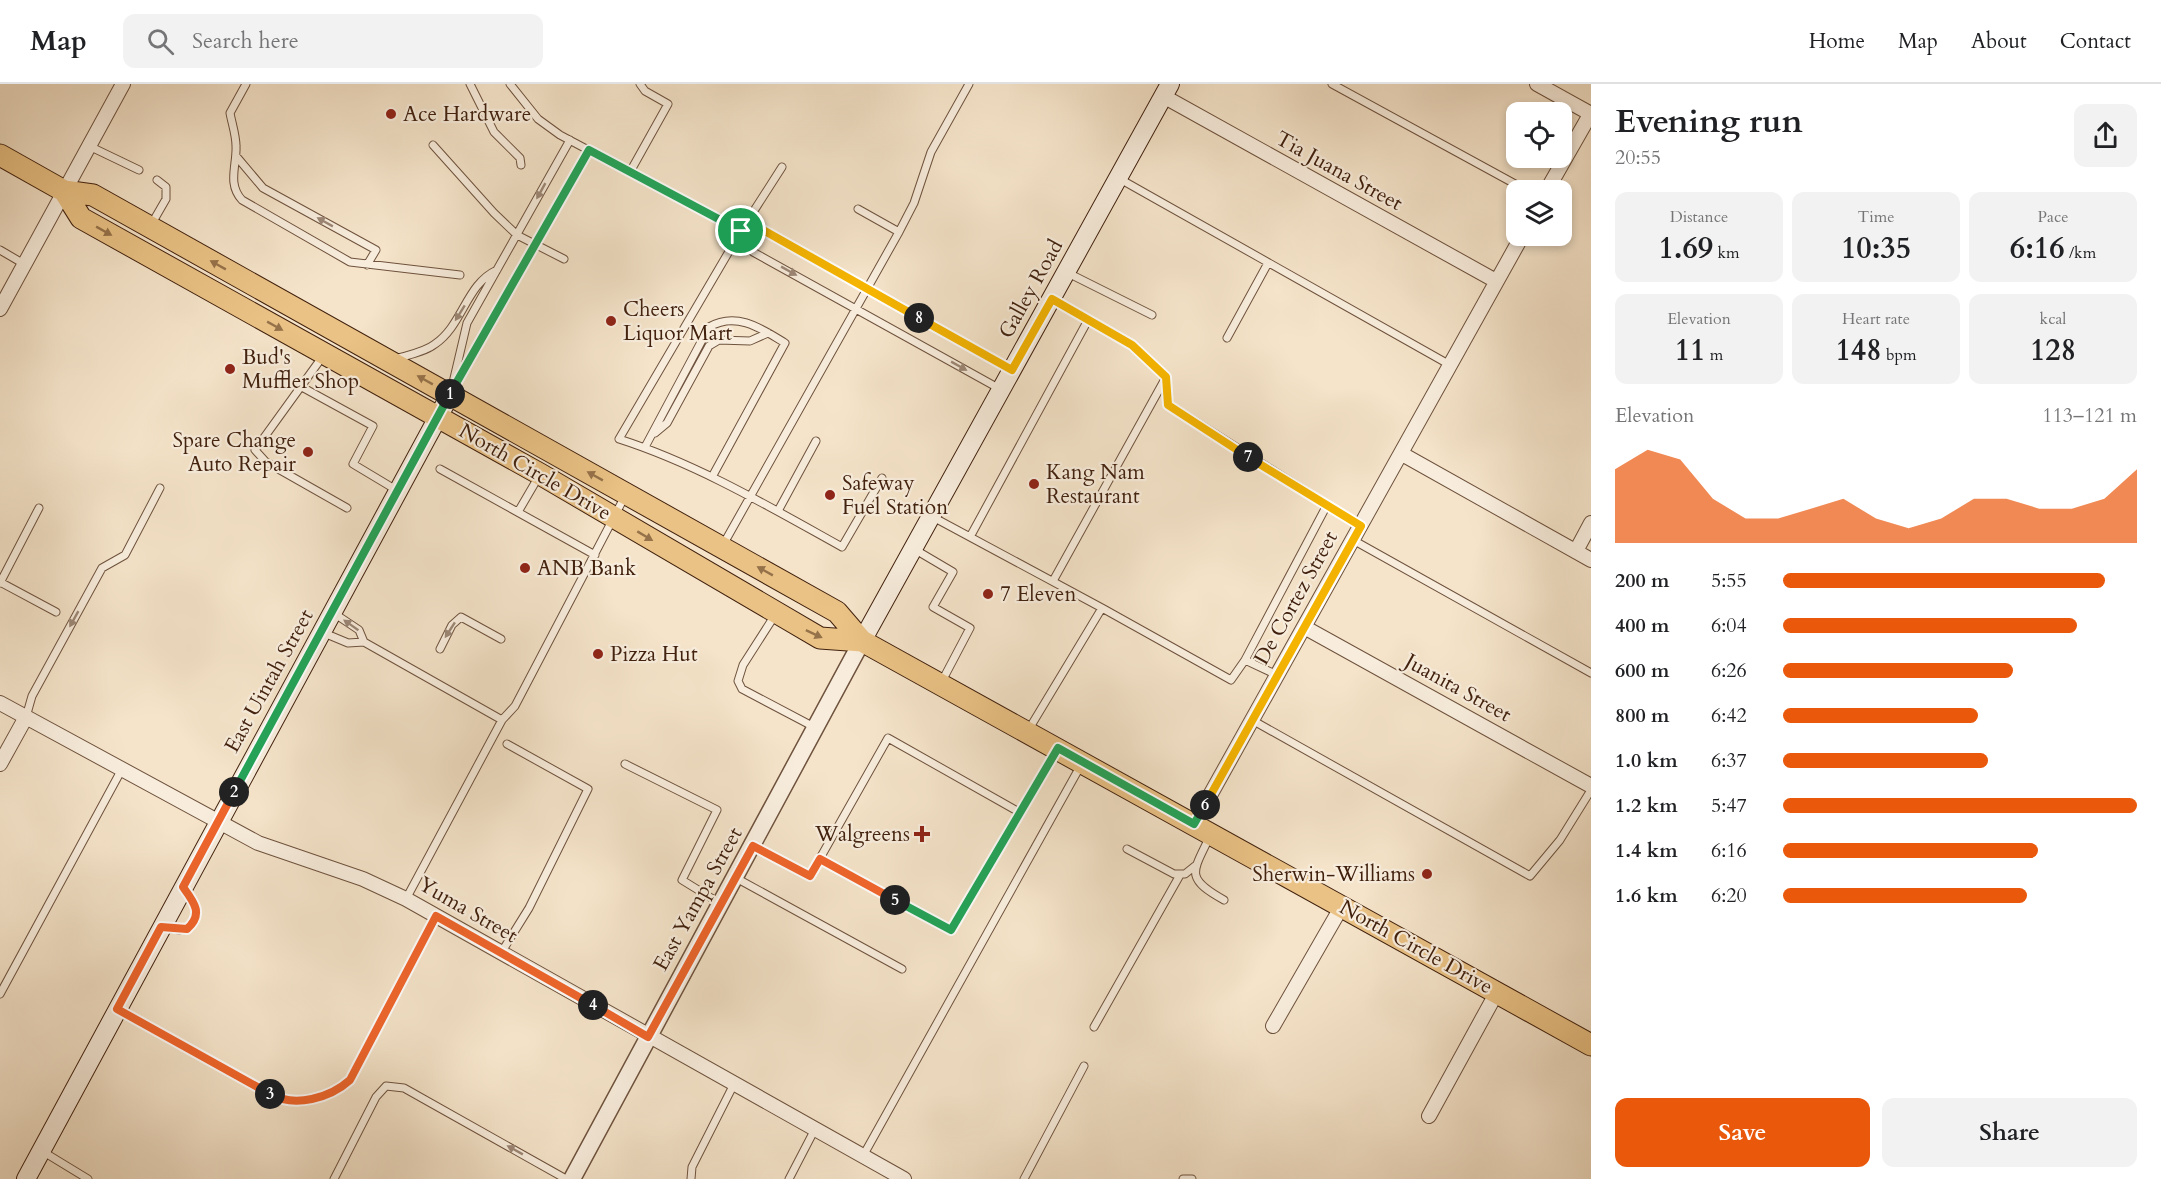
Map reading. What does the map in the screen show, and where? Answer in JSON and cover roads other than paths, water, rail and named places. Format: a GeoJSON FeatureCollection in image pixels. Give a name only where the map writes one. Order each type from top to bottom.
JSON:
{"type":"FeatureCollection","features":[{"type":"Feature","properties":{"kind":"main road","name":"Galley Road"},"geometry":{"type":"LineString","coordinates":[[862,641],[1166,90]]}},
{"type":"Feature","properties":{"kind":"main road","name":"North Circle Drive"},"geometry":{"type":"LineString","coordinates":[[0,154],[64,191],[93,195],[722,547],[837,612],[862,641],[1591,1045]]}},
{"type":"Feature","properties":{"kind":"main road","name":"North Circle Drive"},"geometry":{"type":"LineString","coordinates":[[64,191],[81,218],[540,474],[820,638],[862,641]]}},
{"type":"Feature","properties":{"kind":"main road","name":"East Uintah Street"},"geometry":{"type":"LineString","coordinates":[[26,1179],[450,395]]}},
{"type":"Feature","properties":{"kind":"street"},"geometry":{"type":"LineString","coordinates":[[0,309],[123,84]]}},
{"type":"Feature","properties":{"kind":"street"},"geometry":{"type":"LineString","coordinates":[[1537,84],[1591,113],[1553,180]]}},
{"type":"Feature","properties":{"kind":"street","name":"Tia Juana Street"},"geometry":{"type":"LineString","coordinates":[[1166,90],[1496,281]]}},
{"type":"Feature","properties":{"kind":"street","name":"De Cortez Street"},"geometry":{"type":"LineString","coordinates":[[1203,829],[1252,720],[1516,246]]}},
{"type":"Feature","properties":{"kind":"street"},"geometry":{"type":"LineString","coordinates":[[1402,454],[1591,560]]}},
{"type":"Feature","properties":{"kind":"street"},"geometry":{"type":"LineString","coordinates":[[1576,551],[1591,523]]}},
{"type":"Feature","properties":{"kind":"street","name":"Juanita Street"},"geometry":{"type":"LineString","coordinates":[[1304,627],[1591,788]]}},
{"type":"Feature","properties":{"kind":"street","name":"East Yampa Street"},"geometry":{"type":"LineString","coordinates":[[572,1179],[862,641]]}},
{"type":"Feature","properties":{"kind":"street","name":"Yuma Street"},"geometry":{"type":"LineString","coordinates":[[0,702],[273,850],[363,879],[406,899],[904,1179]]}},
{"type":"Feature","properties":{"kind":"street"},"geometry":{"type":"LineString","coordinates":[[0,764],[26,717]]}},
{"type":"Feature","properties":{"kind":"street"},"geometry":{"type":"LineString","coordinates":[[1273,1026],[1342,906]]}},
{"type":"Feature","properties":{"kind":"street"},"geometry":{"type":"LineString","coordinates":[[1429,1116],[1497,992]]}},
{"type":"Feature","properties":{"kind":"lane"},"geometry":{"type":"LineString","coordinates":[[246,84],[230,113],[236,156],[233,183],[236,194],[242,200],[350,262],[368,266],[460,275]]}},
{"type":"Feature","properties":{"kind":"lane"},"geometry":{"type":"LineString","coordinates":[[470,84],[494,132],[520,158],[521,165]]}},
{"type":"Feature","properties":{"kind":"lane"},"geometry":{"type":"LineString","coordinates":[[510,84],[537,119],[570,140],[741,231],[763,230],[1012,370]]}},
{"type":"Feature","properties":{"kind":"lane"},"geometry":{"type":"LineString","coordinates":[[630,172],[668,104],[645,91],[640,84]]}},
{"type":"Feature","properties":{"kind":"lane"},"geometry":{"type":"LineString","coordinates":[[722,547],[899,232],[914,203],[931,152],[969,84]]}},
{"type":"Feature","properties":{"kind":"lane"},"geometry":{"type":"LineString","coordinates":[[1332,84],[1508,180]]}},
{"type":"Feature","properties":{"kind":"lane"},"geometry":{"type":"LineString","coordinates":[[450,395],[467,323],[570,140]]}},
{"type":"Feature","properties":{"kind":"lane"},"geometry":{"type":"LineString","coordinates":[[433,145],[494,213],[517,235],[564,259]]}},
{"type":"Feature","properties":{"kind":"lane"},"geometry":{"type":"LineString","coordinates":[[89,146],[139,170]]}},
{"type":"Feature","properties":{"kind":"lane"},"geometry":{"type":"LineString","coordinates":[[450,395],[589,150]]}},
{"type":"Feature","properties":{"kind":"lane"},"geometry":{"type":"LineString","coordinates":[[236,156],[263,188],[376,250],[368,266]]}},
{"type":"Feature","properties":{"kind":"lane"},"geometry":{"type":"LineString","coordinates":[[782,167],[741,231],[619,439],[645,447],[712,477],[842,547],[882,478]]}},
{"type":"Feature","properties":{"kind":"lane"},"geometry":{"type":"LineString","coordinates":[[1118,178],[1450,365]]}},
{"type":"Feature","properties":{"kind":"lane"},"geometry":{"type":"LineString","coordinates":[[150,227],[166,199],[166,187],[157,180]]}},
{"type":"Feature","properties":{"kind":"lane"},"geometry":{"type":"LineString","coordinates":[[858,209],[899,232]]}},
{"type":"Feature","properties":{"kind":"lane"},"geometry":{"type":"LineString","coordinates":[[741,231],[753,252],[1001,389]]}},
{"type":"Feature","properties":{"kind":"lane"},"geometry":{"type":"LineString","coordinates":[[0,250],[24,264]]}},
{"type":"Feature","properties":{"kind":"lane"},"geometry":{"type":"LineString","coordinates":[[1227,338],[1268,263]]}},
{"type":"Feature","properties":{"kind":"lane"},"geometry":{"type":"LineString","coordinates":[[389,361],[435,344],[455,321],[483,276],[497,270]]}},
{"type":"Feature","properties":{"kind":"lane"},"geometry":{"type":"LineString","coordinates":[[1066,272],[1152,315]]}},
{"type":"Feature","properties":{"kind":"lane"},"geometry":{"type":"LineString","coordinates":[[1052,299],[1132,345],[1166,377],[1168,405],[1361,526]]}},
{"type":"Feature","properties":{"kind":"lane"},"geometry":{"type":"LineString","coordinates":[[970,537],[1088,320]]}},
{"type":"Feature","properties":{"kind":"lane"},"geometry":{"type":"LineString","coordinates":[[645,447],[710,327],[718,322],[751,323],[785,343],[712,477]]}},
{"type":"Feature","properties":{"kind":"lane"},"geometry":{"type":"LineString","coordinates":[[651,436],[667,423],[709,346],[719,340],[750,341],[768,333]]}},
{"type":"Feature","properties":{"kind":"lane"},"geometry":{"type":"LineString","coordinates":[[324,354],[255,450],[266,462],[347,507]]}},
{"type":"Feature","properties":{"kind":"lane"},"geometry":{"type":"LineString","coordinates":[[1053,581],[1166,377]]}},
{"type":"Feature","properties":{"kind":"lane"},"geometry":{"type":"LineString","coordinates":[[300,386],[373,426],[353,464],[398,490]]}},
{"type":"Feature","properties":{"kind":"lane"},"geometry":{"type":"LineString","coordinates":[[778,511],[816,441]]}},
{"type":"Feature","properties":{"kind":"lane"},"geometry":{"type":"LineString","coordinates":[[440,470],[595,555]]}},
{"type":"Feature","properties":{"kind":"lane"},"geometry":{"type":"LineString","coordinates":[[518,512],[540,474]]}},
{"type":"Feature","properties":{"kind":"lane"},"geometry":{"type":"LineString","coordinates":[[26,717],[32,696],[102,568],[125,555],[160,488]]}},
{"type":"Feature","properties":{"kind":"lane"},"geometry":{"type":"LineString","coordinates":[[406,899],[502,720],[515,706],[626,494]]}},
{"type":"Feature","properties":{"kind":"lane"},"geometry":{"type":"LineString","coordinates":[[931,516],[1231,680],[1245,660],[1327,505]]}},
{"type":"Feature","properties":{"kind":"lane"},"geometry":{"type":"LineString","coordinates":[[39,508],[0,583],[56,612]]}},
{"type":"Feature","properties":{"kind":"lane"},"geometry":{"type":"LineString","coordinates":[[1353,540],[1591,673]]}},
{"type":"Feature","properties":{"kind":"lane"},"geometry":{"type":"LineString","coordinates":[[913,549],[953,572],[933,607],[970,628],[940,685]]}},
{"type":"Feature","properties":{"kind":"lane"},"geometry":{"type":"LineString","coordinates":[[1027,731],[1102,608]]}},
{"type":"Feature","properties":{"kind":"lane"},"geometry":{"type":"LineString","coordinates":[[332,612],[359,630],[364,642]]}},
{"type":"Feature","properties":{"kind":"lane"},"geometry":{"type":"LineString","coordinates":[[776,613],[743,665],[738,681],[742,689],[816,728]]}},
{"type":"Feature","properties":{"kind":"lane"},"geometry":{"type":"LineString","coordinates":[[440,648],[452,625],[461,617],[501,639]]}},
{"type":"Feature","properties":{"kind":"lane"},"geometry":{"type":"LineString","coordinates":[[321,632],[348,643],[364,642],[502,720]]}},
{"type":"Feature","properties":{"kind":"lane"},"geometry":{"type":"LineString","coordinates":[[1245,660],[1277,675]]}},
{"type":"Feature","properties":{"kind":"lane"},"geometry":{"type":"LineString","coordinates":[[1252,720],[1530,876],[1560,840],[1591,788]]}},
{"type":"Feature","properties":{"kind":"lane"},"geometry":{"type":"LineString","coordinates":[[753,846],[810,876],[888,738],[1019,812]]}},
{"type":"Feature","properties":{"kind":"lane"},"geometry":{"type":"LineString","coordinates":[[501,953],[529,908],[588,789],[507,744]]}},
{"type":"Feature","properties":{"kind":"lane"},"geometry":{"type":"LineString","coordinates":[[820,859],[951,930],[1058,748]]}},
{"type":"Feature","properties":{"kind":"lane"},"geometry":{"type":"LineString","coordinates":[[862,1156],[1083,762]]}},
{"type":"Feature","properties":{"kind":"lane"},"geometry":{"type":"LineString","coordinates":[[625,764],[717,810],[682,880],[722,904]]}},
{"type":"Feature","properties":{"kind":"lane"},"geometry":{"type":"LineString","coordinates":[[0,994],[122,769]]}},
{"type":"Feature","properties":{"kind":"lane"},"geometry":{"type":"LineString","coordinates":[[1203,829],[1195,866],[1197,880],[1202,888],[1224,900]]}},
{"type":"Feature","properties":{"kind":"lane"},"geometry":{"type":"LineString","coordinates":[[1127,849],[1164,870],[1180,875]]}},
{"type":"Feature","properties":{"kind":"lane"},"geometry":{"type":"LineString","coordinates":[[1094,1027],[1180,875],[1195,866]]}},
{"type":"Feature","properties":{"kind":"lane"},"geometry":{"type":"LineString","coordinates":[[736,878],[902,969]]}},
{"type":"Feature","properties":{"kind":"lane"},"geometry":{"type":"LineString","coordinates":[[161,927],[187,929],[196,916],[196,904],[183,887]]}},
{"type":"Feature","properties":{"kind":"lane"},"geometry":{"type":"LineString","coordinates":[[117,1009],[278,1099],[301,1100],[327,1095],[350,1080],[436,916]]}},
{"type":"Feature","properties":{"kind":"lane"},"geometry":{"type":"LineString","coordinates":[[1024,1179],[1084,1066]]}},
{"type":"Feature","properties":{"kind":"lane"},"geometry":{"type":"LineString","coordinates":[[691,1179],[692,1167],[734,1084]]}},
{"type":"Feature","properties":{"kind":"lane"},"geometry":{"type":"LineString","coordinates":[[333,1179],[376,1097],[386,1086],[404,1088],[566,1179]]}},
{"type":"Feature","properties":{"kind":"lane"},"geometry":{"type":"LineString","coordinates":[[789,1179],[815,1129]]}},
{"type":"Feature","properties":{"kind":"lane"},"geometry":{"type":"LineString","coordinates":[[41,1150],[88,1179]]}},
{"type":"Feature","properties":{"kind":"lane"},"geometry":{"type":"LineString","coordinates":[[1183,1179],[1192,1179]]}},
{"type":"Feature","properties":{"kind":"place","name":"Ace Hardware"},"geometry":{"type":"Point","coordinates":[391,114]}},
{"type":"Feature","properties":{"kind":"place","name":"Cheers Liquor Mart"},"geometry":{"type":"Point","coordinates":[611,321]}},
{"type":"Feature","properties":{"kind":"place","name":"Bud's Muffler Shop"},"geometry":{"type":"Point","coordinates":[230,369]}},
{"type":"Feature","properties":{"kind":"place","name":"Spare Change Auto Repair"},"geometry":{"type":"Point","coordinates":[308,452]}},
{"type":"Feature","properties":{"kind":"place","name":"Kang Nam Restaurant"},"geometry":{"type":"Point","coordinates":[1034,484]}},
{"type":"Feature","properties":{"kind":"place","name":"Safeway Fuel Station"},"geometry":{"type":"Point","coordinates":[830,495]}},
{"type":"Feature","properties":{"kind":"place","name":"ANB Bank"},"geometry":{"type":"Point","coordinates":[525,568]}},
{"type":"Feature","properties":{"kind":"place","name":"7 Eleven"},"geometry":{"type":"Point","coordinates":[988,594]}},
{"type":"Feature","properties":{"kind":"place","name":"Pizza Hut"},"geometry":{"type":"Point","coordinates":[598,654]}},
{"type":"Feature","properties":{"kind":"place","name":"Walgreens"},"geometry":{"type":"Point","coordinates":[922,834]}},
{"type":"Feature","properties":{"kind":"place","name":"Sherwin-Williams"},"geometry":{"type":"Point","coordinates":[1427,874]}}]}
